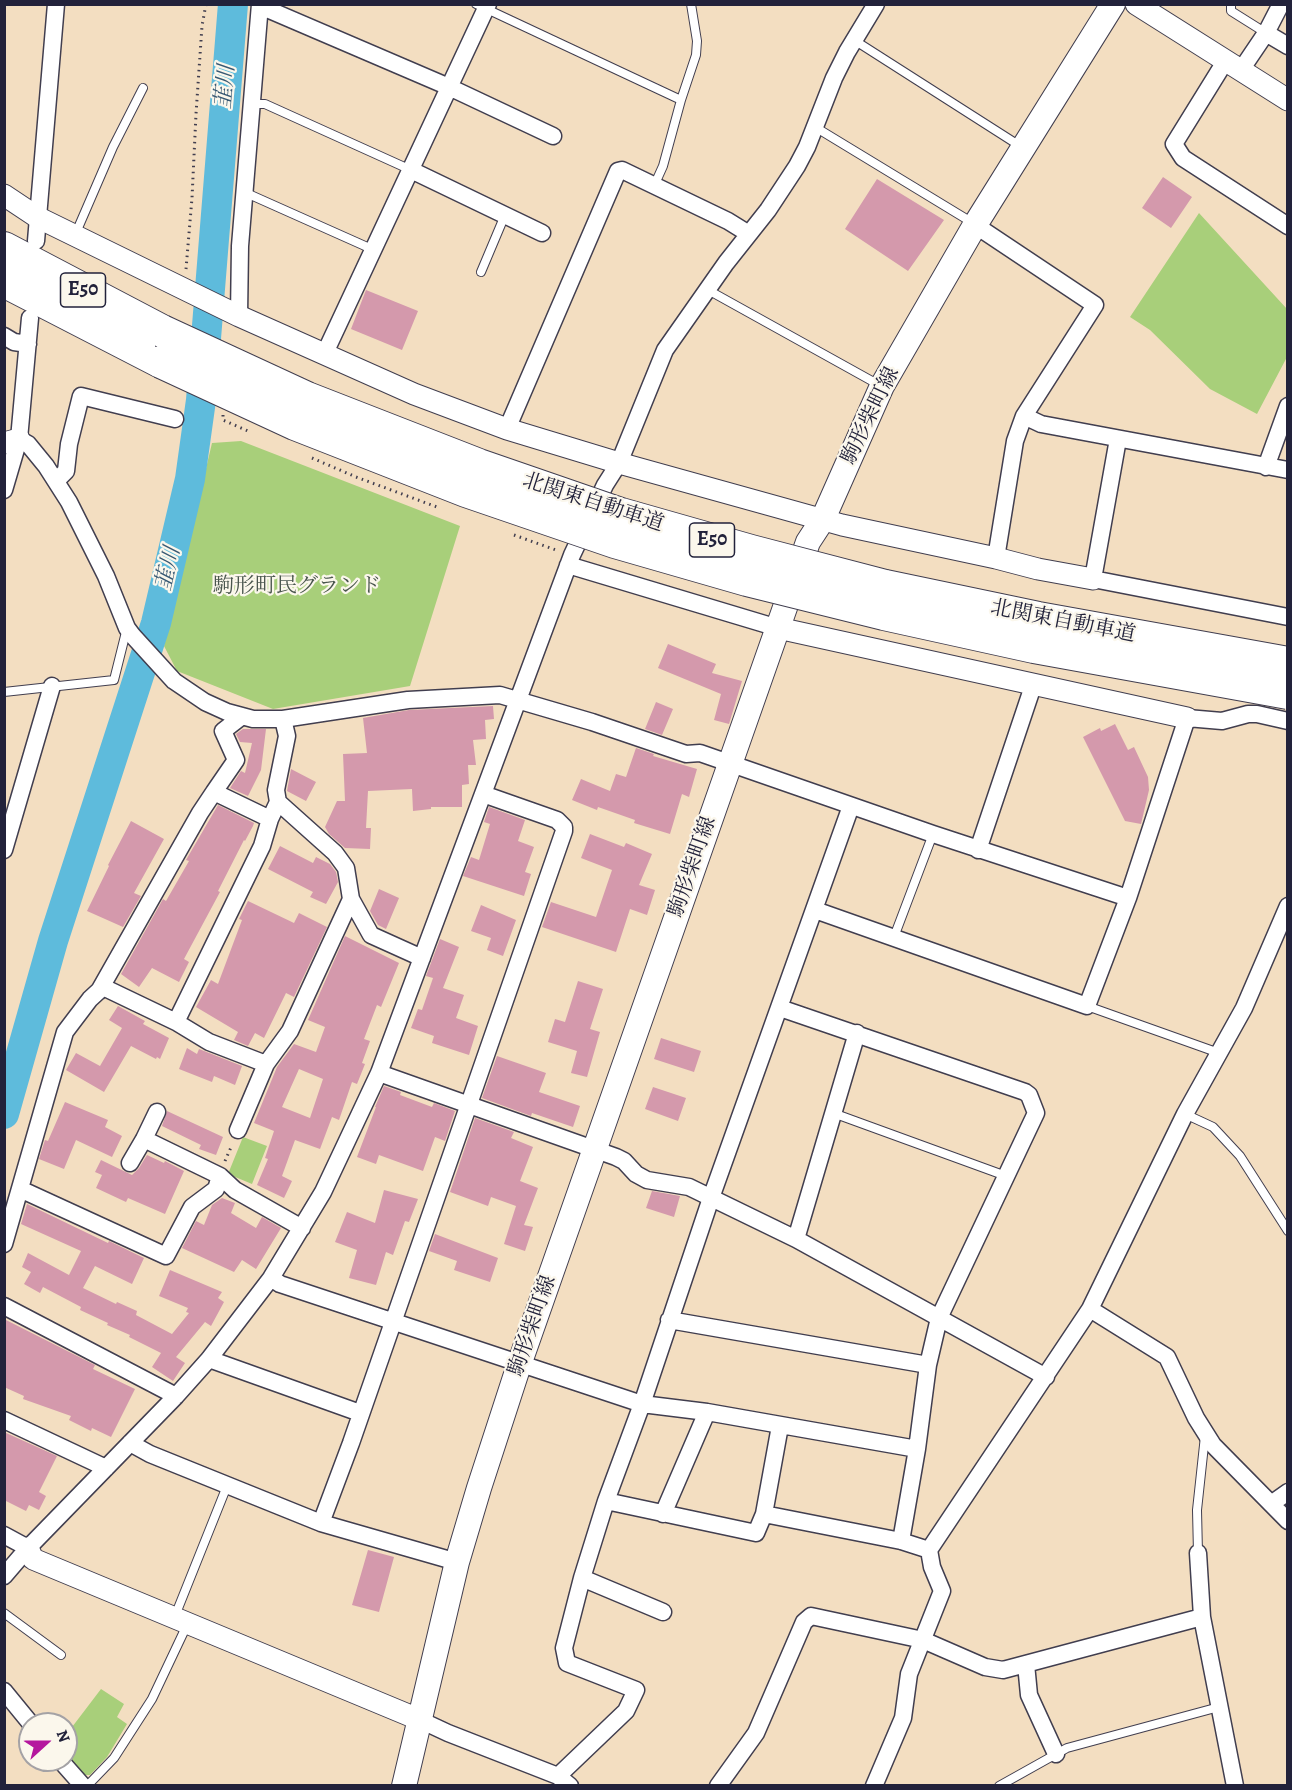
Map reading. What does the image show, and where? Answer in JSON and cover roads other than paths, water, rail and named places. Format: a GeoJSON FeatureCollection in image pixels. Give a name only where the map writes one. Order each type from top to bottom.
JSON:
{"type":"FeatureCollection","features":[{"type":"Feature","properties":{"kind":"highway","name":"北関東自動車道"},"geometry":{"type":"LineString","coordinates":[[4,248],[162,331],[307,398],[478,465],[621,514],[885,586],[1038,618],[1287,663]]}},
{"type":"Feature","properties":{"kind":"highway","name":"北関東自動車道"},"geometry":{"type":"LineString","coordinates":[[4,281],[161,362],[295,424],[466,490],[615,542],[747,580],[884,614],[1034,647],[1287,693]]}},
{"type":"Feature","properties":{"kind":"main road","name":"駒形柴町線"},"geometry":{"type":"LineString","coordinates":[[404,1785],[457,1562],[520,1362],[808,542],[823,519],[882,386],[975,225],[1110,6]]}},
{"type":"Feature","properties":{"kind":"street"},"geometry":{"type":"LineString","coordinates":[[36,242],[56,4]]}},
{"type":"Feature","properties":{"kind":"street"},"geometry":{"type":"LineString","coordinates":[[4,1576],[209,1359],[271,1278],[342,1156],[380,1073],[568,565],[605,484],[619,463],[665,350],[768,210],[797,166],[834,78],[876,4]]}},
{"type":"Feature","properties":{"kind":"street"},"geometry":{"type":"LineString","coordinates":[[1136,4],[1287,100]]}},
{"type":"Feature","properties":{"kind":"street"},"geometry":{"type":"LineString","coordinates":[[1281,4],[1266,33],[1233,65],[1174,144],[1183,158],[1287,226]]}},
{"type":"Feature","properties":{"kind":"street"},"geometry":{"type":"LineString","coordinates":[[236,315],[260,5],[449,87],[553,136]]}},
{"type":"Feature","properties":{"kind":"street"},"geometry":{"type":"LineString","coordinates":[[324,355],[411,170],[484,6]]}},
{"type":"Feature","properties":{"kind":"street"},"geometry":{"type":"LineString","coordinates":[[1266,33],[1287,46]]}},
{"type":"Feature","properties":{"kind":"street"},"geometry":{"type":"LineString","coordinates":[[411,170],[542,233]]}},
{"type":"Feature","properties":{"kind":"street"},"geometry":{"type":"LineString","coordinates":[[507,429],[618,171],[621,170],[728,221],[749,234]]}},
{"type":"Feature","properties":{"kind":"street"},"geometry":{"type":"LineString","coordinates":[[4,195],[37,217],[236,315],[414,394],[507,429],[619,463],[842,525],[996,558],[1038,570],[1287,617]]}},
{"type":"Feature","properties":{"kind":"street"},"geometry":{"type":"LineString","coordinates":[[975,225],[1095,305],[1024,416],[1015,441],[996,558]]}},
{"type":"Feature","properties":{"kind":"street"},"geometry":{"type":"LineString","coordinates":[[4,490],[28,344],[30,318]]}},
{"type":"Feature","properties":{"kind":"street"},"geometry":{"type":"LineString","coordinates":[[4,336],[14,342],[28,344]]}},
{"type":"Feature","properties":{"kind":"street"},"geometry":{"type":"LineString","coordinates":[[56,481],[66,471],[69,444],[81,396],[175,419]]}},
{"type":"Feature","properties":{"kind":"street"},"geometry":{"type":"LineString","coordinates":[[1266,467],[1287,406]]}},
{"type":"Feature","properties":{"kind":"street"},"geometry":{"type":"LineString","coordinates":[[1024,416],[1041,424],[1287,470]]}},
{"type":"Feature","properties":{"kind":"street"},"geometry":{"type":"LineString","coordinates":[[1093,579],[1118,439]]}},
{"type":"Feature","properties":{"kind":"street"},"geometry":{"type":"LineString","coordinates":[[12,441],[34,450],[69,502],[106,576],[130,632],[160,666],[190,693],[217,708],[241,717],[283,719],[408,700],[500,695],[686,754],[700,753],[978,850],[1128,898]]}},
{"type":"Feature","properties":{"kind":"street"},"geometry":{"type":"LineString","coordinates":[[568,565],[778,628],[1033,686],[1187,718],[1222,721],[1257,714],[1287,721]]}},
{"type":"Feature","properties":{"kind":"street"},"geometry":{"type":"LineString","coordinates":[[4,850],[52,686]]}},
{"type":"Feature","properties":{"kind":"street"},"geometry":{"type":"LineString","coordinates":[[978,850],[1033,686]]}},
{"type":"Feature","properties":{"kind":"street"},"geometry":{"type":"LineString","coordinates":[[99,991],[200,813],[236,760],[223,731],[241,717]]}},
{"type":"Feature","properties":{"kind":"street"},"geometry":{"type":"LineString","coordinates":[[815,910],[1087,1006],[1128,898],[1187,718]]}},
{"type":"Feature","properties":{"kind":"street"},"geometry":{"type":"LineString","coordinates":[[283,719],[287,736],[276,790],[279,802],[335,853],[346,868],[351,899],[371,935],[422,958]]}},
{"type":"Feature","properties":{"kind":"street"},"geometry":{"type":"LineString","coordinates":[[214,792],[270,819]]}},
{"type":"Feature","properties":{"kind":"street"},"geometry":{"type":"LineString","coordinates":[[321,1523],[564,831],[564,826],[557,820],[483,794]]}},
{"type":"Feature","properties":{"kind":"street"},"geometry":{"type":"LineString","coordinates":[[176,1022],[262,846],[270,819],[279,802]]}},
{"type":"Feature","properties":{"kind":"street"},"geometry":{"type":"LineString","coordinates":[[4,1535],[28,1548],[33,1559],[564,1781],[626,1712],[636,1690],[567,1663],[564,1648],[582,1578],[606,1502],[642,1404],[711,1198],[851,806]]}},
{"type":"Feature","properties":{"kind":"street"},"geometry":{"type":"LineString","coordinates":[[238,1130],[266,1064],[290,1031],[351,899]]}},
{"type":"Feature","properties":{"kind":"street"},"geometry":{"type":"LineString","coordinates":[[874,1785],[903,1718],[909,1674],[942,1591],[932,1567],[929,1550],[1090,1309],[1185,1113],[1244,1008],[1286,912]]}},
{"type":"Feature","properties":{"kind":"street"},"geometry":{"type":"LineString","coordinates":[[4,1244],[65,1032],[90,999],[103,987],[176,1022],[209,1042],[266,1064]]}},
{"type":"Feature","properties":{"kind":"street"},"geometry":{"type":"LineString","coordinates":[[780,1008],[1025,1092],[1029,1095],[1036,1113],[939,1317],[928,1365],[917,1449],[901,1541]]}},
{"type":"Feature","properties":{"kind":"street"},"geometry":{"type":"LineString","coordinates":[[796,1239],[857,1033]]}},
{"type":"Feature","properties":{"kind":"street"},"geometry":{"type":"LineString","coordinates":[[380,1073],[595,1149],[624,1161],[642,1178],[683,1185],[796,1239],[1046,1377]]}},
{"type":"Feature","properties":{"kind":"street"},"geometry":{"type":"LineString","coordinates":[[130,1163],[157,1112]]}},
{"type":"Feature","properties":{"kind":"street"},"geometry":{"type":"LineString","coordinates":[[144,1139],[220,1176],[235,1190],[302,1228]]}},
{"type":"Feature","properties":{"kind":"street"},"geometry":{"type":"LineString","coordinates":[[20,1189],[166,1256],[192,1207],[216,1190],[220,1176]]}},
{"type":"Feature","properties":{"kind":"street"},"geometry":{"type":"LineString","coordinates":[[271,1278],[280,1284],[642,1404],[707,1412],[917,1449]]}},
{"type":"Feature","properties":{"kind":"street"},"geometry":{"type":"LineString","coordinates":[[4,1306],[176,1396]]}},
{"type":"Feature","properties":{"kind":"street"},"geometry":{"type":"LineString","coordinates":[[1090,1309],[1167,1357],[1196,1418],[1214,1444],[1287,1521]]}},
{"type":"Feature","properties":{"kind":"street"},"geometry":{"type":"LineString","coordinates":[[669,1320],[928,1365]]}},
{"type":"Feature","properties":{"kind":"street"},"geometry":{"type":"LineString","coordinates":[[209,1359],[360,1413]]}},
{"type":"Feature","properties":{"kind":"street"},"geometry":{"type":"LineString","coordinates":[[663,1514],[707,1412]]}},
{"type":"Feature","properties":{"kind":"street"},"geometry":{"type":"LineString","coordinates":[[4,1420],[106,1468]]}},
{"type":"Feature","properties":{"kind":"street"},"geometry":{"type":"LineString","coordinates":[[606,1502],[756,1533],[764,1514],[780,1426]]}},
{"type":"Feature","properties":{"kind":"street"},"geometry":{"type":"LineString","coordinates":[[130,1443],[150,1454],[321,1523],[457,1562]]}},
{"type":"Feature","properties":{"kind":"street"},"geometry":{"type":"LineString","coordinates":[[1271,1504],[1287,1492]]}},
{"type":"Feature","properties":{"kind":"street"},"geometry":{"type":"LineString","coordinates":[[764,1514],[901,1541],[929,1550]]}},
{"type":"Feature","properties":{"kind":"street"},"geometry":{"type":"LineString","coordinates":[[1198,1553],[1202,1617],[1235,1785]]}},
{"type":"Feature","properties":{"kind":"street"},"geometry":{"type":"LineString","coordinates":[[582,1578],[663,1612]]}},
{"type":"Feature","properties":{"kind":"street"},"geometry":{"type":"LineString","coordinates":[[718,1785],[756,1733],[804,1622],[811,1616],[923,1640],[985,1667],[1003,1670],[1202,1617]]}},
{"type":"Feature","properties":{"kind":"street"},"geometry":{"type":"LineString","coordinates":[[1026,1664],[1029,1695],[1056,1754]]}},
{"type":"Feature","properties":{"kind":"street"},"geometry":{"type":"LineString","coordinates":[[4,1691],[21,1712]]}},
{"type":"Feature","properties":{"kind":"street"},"geometry":{"type":"LineString","coordinates":[[72,1772],[85,1785]]}},
{"type":"Feature","properties":{"kind":"lane"},"geometry":{"type":"LineString","coordinates":[[654,186],[663,166],[696,55],[697,41],[691,4]]}},
{"type":"Feature","properties":{"kind":"lane"},"geometry":{"type":"LineString","coordinates":[[1231,4],[1231,11],[1266,33]]}},
{"type":"Feature","properties":{"kind":"lane"},"geometry":{"type":"LineString","coordinates":[[484,6],[681,100]]}},
{"type":"Feature","properties":{"kind":"lane"},"geometry":{"type":"LineString","coordinates":[[854,40],[1023,148]]}},
{"type":"Feature","properties":{"kind":"lane"},"geometry":{"type":"LineString","coordinates":[[74,235],[113,147],[143,88]]}},
{"type":"Feature","properties":{"kind":"lane"},"geometry":{"type":"LineString","coordinates":[[253,104],[265,104],[411,170]]}},
{"type":"Feature","properties":{"kind":"lane"},"geometry":{"type":"LineString","coordinates":[[815,126],[975,225]]}},
{"type":"Feature","properties":{"kind":"lane"},"geometry":{"type":"LineString","coordinates":[[244,192],[374,250]]}},
{"type":"Feature","properties":{"kind":"lane"},"geometry":{"type":"LineString","coordinates":[[481,272],[505,215]]}},
{"type":"Feature","properties":{"kind":"lane"},"geometry":{"type":"LineString","coordinates":[[708,290],[882,386]]}},
{"type":"Feature","properties":{"kind":"lane"},"geometry":{"type":"LineString","coordinates":[[4,692],[114,680],[130,632]]}},
{"type":"Feature","properties":{"kind":"lane"},"geometry":{"type":"LineString","coordinates":[[894,937],[933,834]]}},
{"type":"Feature","properties":{"kind":"lane"},"geometry":{"type":"LineString","coordinates":[[1087,1006],[1219,1053]]}},
{"type":"Feature","properties":{"kind":"lane"},"geometry":{"type":"LineString","coordinates":[[833,1113],[1006,1176]]}},
{"type":"Feature","properties":{"kind":"lane"},"geometry":{"type":"LineString","coordinates":[[1185,1113],[1213,1127],[1240,1156],[1287,1231]]}},
{"type":"Feature","properties":{"kind":"lane"},"geometry":{"type":"LineString","coordinates":[[1198,1553],[1197,1510],[1206,1432]]}},
{"type":"Feature","properties":{"kind":"lane"},"geometry":{"type":"LineString","coordinates":[[85,1785],[114,1758],[152,1699],[227,1486]]}},
{"type":"Feature","properties":{"kind":"lane"},"geometry":{"type":"LineString","coordinates":[[4,1613],[62,1655]]}},
{"type":"Feature","properties":{"kind":"lane"},"geometry":{"type":"LineString","coordinates":[[999,1785],[1066,1748],[1219,1707]]}},
{"type":"Feature","properties":{"kind":"waterway","name":"韮川"},"geometry":{"type":"LineString","coordinates":[[4,1114],[53,941],[156,623],[190,479],[201,400],[233,4]]}},
{"type":"Feature","properties":{"kind":"park label","name":"駒形町民グランド"},"geometry":{"type":"Point","coordinates":[297,587]}}]}
